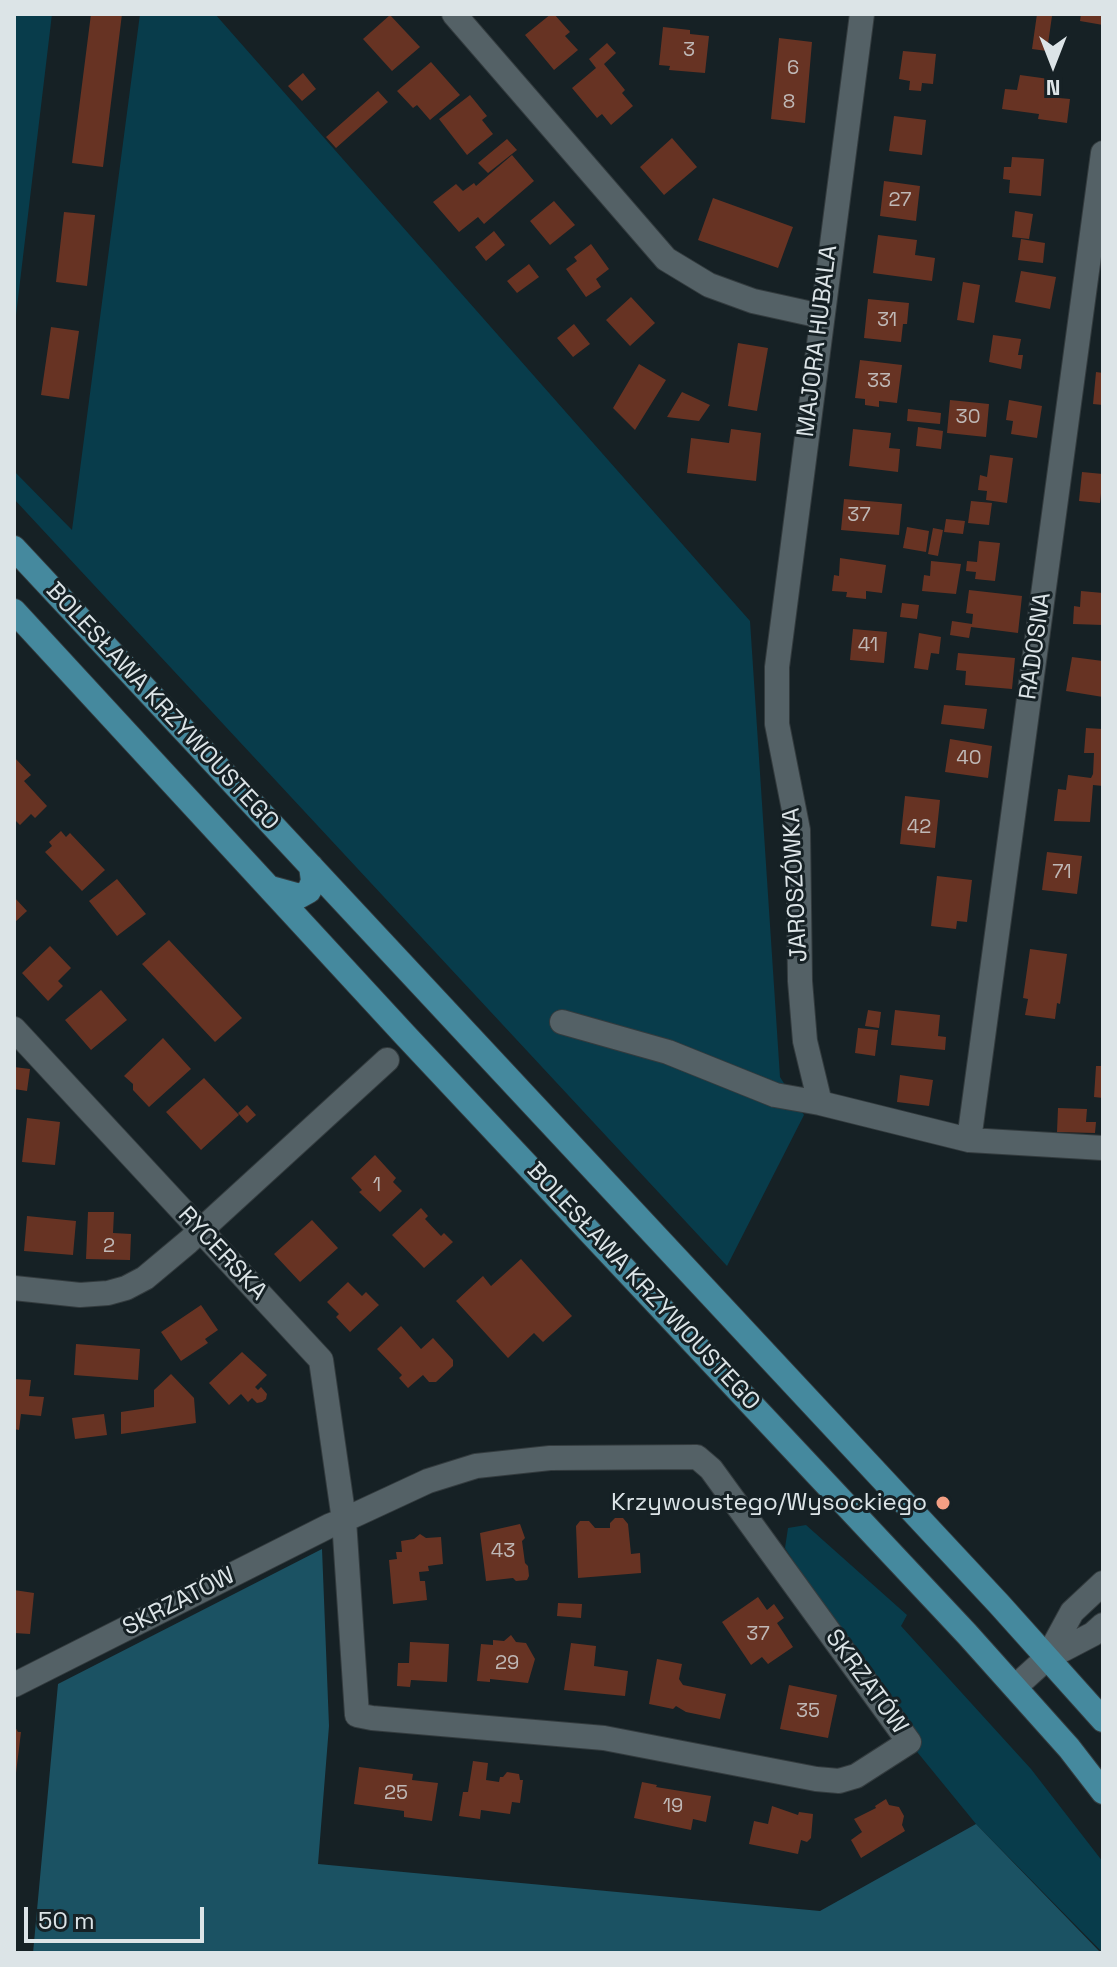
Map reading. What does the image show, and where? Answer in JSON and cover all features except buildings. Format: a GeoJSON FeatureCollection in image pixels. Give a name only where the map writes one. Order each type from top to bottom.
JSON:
{"type":"FeatureCollection","features":[{"type":"Feature","properties":{"kind":"main road","name":"BOLESŁAWA KRZYWOUSTEGO"},"geometry":{"type":"LineString","coordinates":[[14,548],[1103,1720]]}},
{"type":"Feature","properties":{"kind":"main road","name":"BOLESŁAWA KRZYWOUSTEGO"},"geometry":{"type":"LineString","coordinates":[[14,611],[1015,1687],[1103,1792]]}},
{"type":"Feature","properties":{"kind":"main road"},"geometry":{"type":"LineString","coordinates":[[271,888],[300,896],[309,891],[313,881],[311,866]]}},
{"type":"Feature","properties":{"kind":"street"},"geometry":{"type":"LineString","coordinates":[[454,14],[666,259],[709,285],[753,301],[821,316]]}},
{"type":"Feature","properties":{"kind":"street","name":"MAJORA HUBALA"},"geometry":{"type":"LineString","coordinates":[[777,667],[862,14]]}},
{"type":"Feature","properties":{"kind":"street","name":"RADOSNA"},"geometry":{"type":"LineString","coordinates":[[969,1140],[1103,153]]}},
{"type":"Feature","properties":{"kind":"street","name":"JAROSZÓWKA"},"geometry":{"type":"LineString","coordinates":[[777,667],[777,724],[798,830],[800,981],[805,1041],[820,1103]]}},
{"type":"Feature","properties":{"kind":"street"},"geometry":{"type":"LineString","coordinates":[[562,1022],[668,1052],[775,1095],[969,1140],[1103,1148]]}},
{"type":"Feature","properties":{"kind":"street","name":"RYCERSKA"},"geometry":{"type":"LineString","coordinates":[[14,1029],[321,1360],[344,1520]]}},
{"type":"Feature","properties":{"kind":"street"},"geometry":{"type":"LineString","coordinates":[[14,1288],[80,1295],[108,1293],[145,1278],[387,1060]]}},
{"type":"Feature","properties":{"kind":"street","name":"SKRZATÓW"},"geometry":{"type":"LineString","coordinates":[[14,1685],[344,1520],[428,1481],[476,1466],[550,1458],[697,1457],[711,1469],[909,1742],[856,1776],[839,1781],[604,1738],[357,1715],[344,1520]]}},
{"type":"Feature","properties":{"kind":"street"},"geometry":{"type":"LineString","coordinates":[[1047,1658],[1072,1612],[1103,1583]]}},
{"type":"Feature","properties":{"kind":"street"},"geometry":{"type":"LineString","coordinates":[[1015,1687],[1047,1658],[1093,1634],[1103,1625]]}},
{"type":"Feature","properties":{"kind":"shaded area"},"geometry":{"type":"Polygon","coordinates":[[[14,14],[52,14],[14,332],[14,14]]]}},
{"type":"Feature","properties":{"kind":"shaded area"},"geometry":{"type":"Polygon","coordinates":[[[140,14],[215,14],[750,621],[780,1077],[804,1115],[727,1266],[14,499],[14,471],[72,530],[140,14]]]}},
{"type":"Feature","properties":{"kind":"shaded area"},"geometry":{"type":"Polygon","coordinates":[[[806,1525],[907,1615],[901,1626],[1031,1769],[1103,1862],[1103,1953],[976,1824],[909,1742],[785,1548],[788,1528],[806,1525]]]}},
{"type":"Feature","properties":{"kind":"shaded area"},"geometry":{"type":"Polygon","coordinates":[[[322,1549],[329,1726],[318,1864],[820,1911],[976,1824],[1101,1953],[33,1953],[58,1684],[322,1549]]]}},
{"type":"Feature","properties":{"kind":"place","name":"Krzywoustego/Wysockiego"},"geometry":{"type":"Point","coordinates":[943,1503]}}]}
